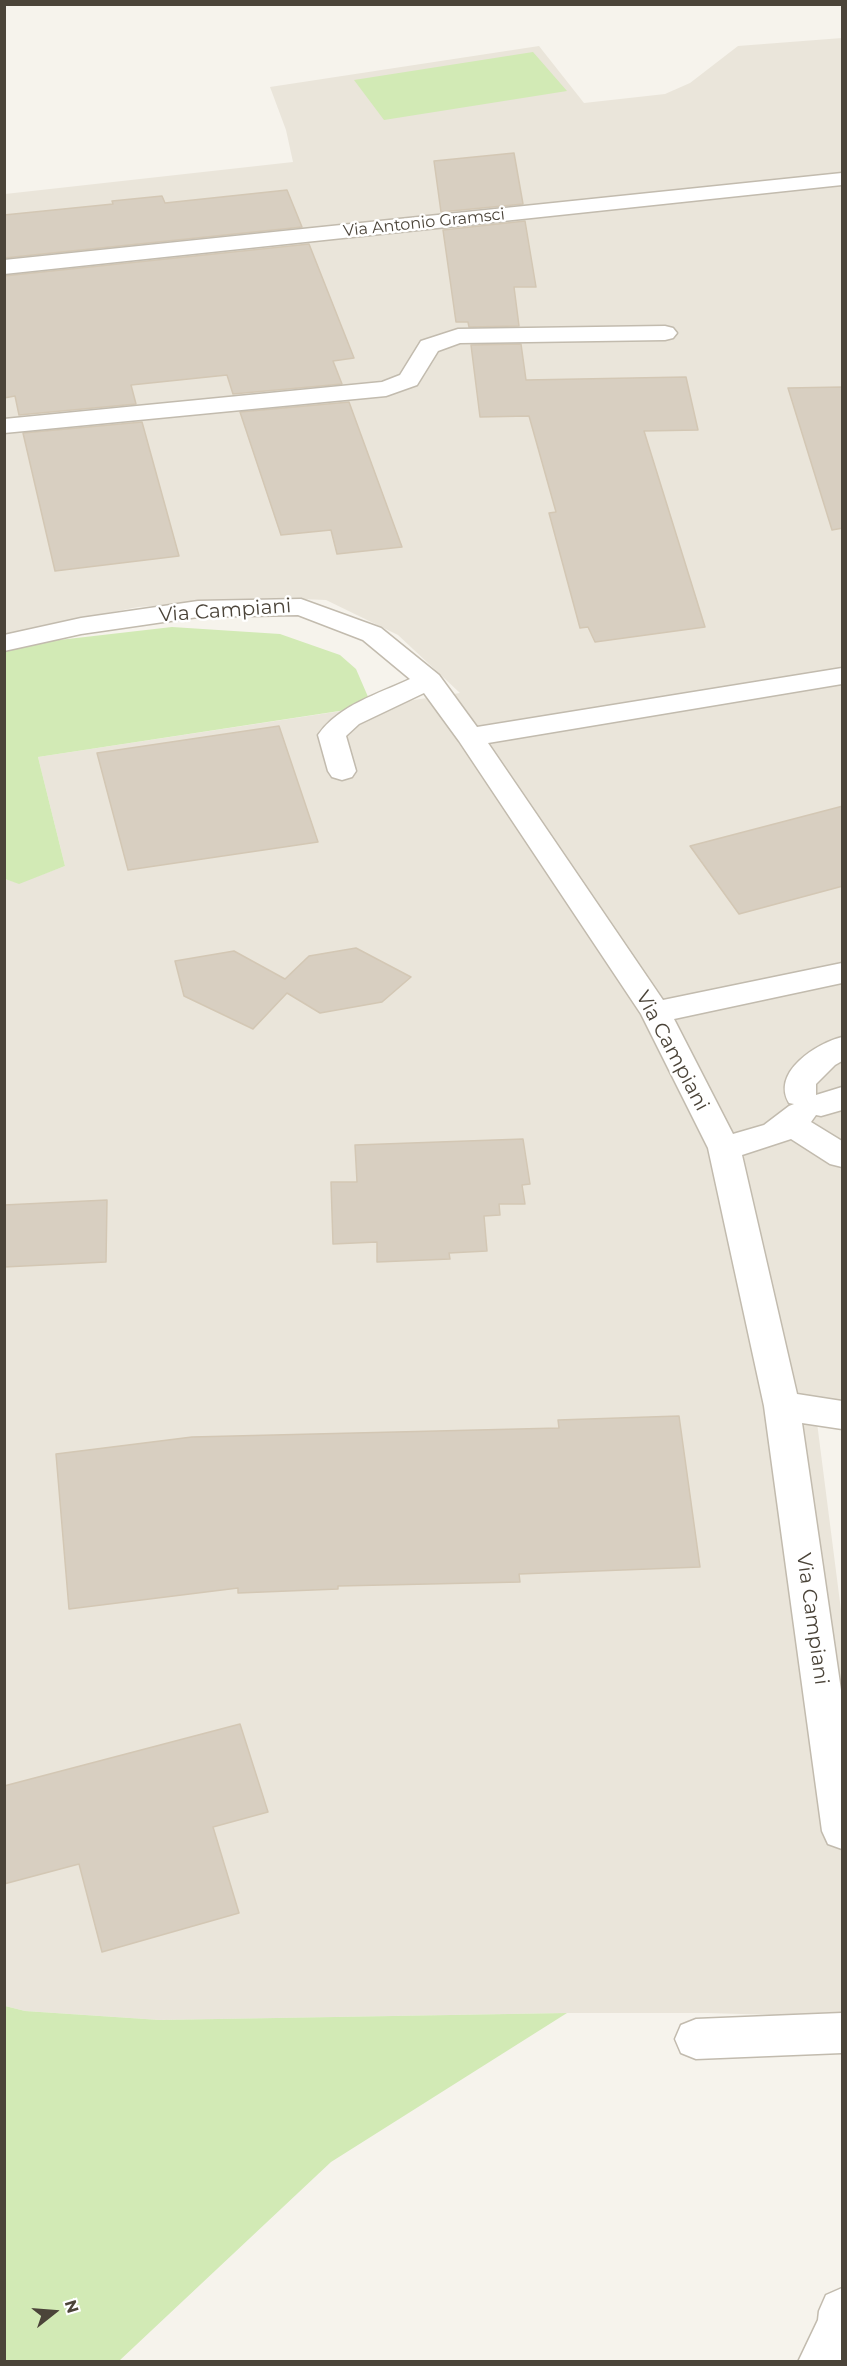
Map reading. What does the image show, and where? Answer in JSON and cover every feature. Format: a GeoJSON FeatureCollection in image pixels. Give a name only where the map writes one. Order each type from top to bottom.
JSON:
{"type":"FeatureCollection","features":[{"type":"Feature","properties":{"kind":"street","name":"Via Antonio Gramsci"},"geometry":{"type":"LineString","coordinates":[[4,267],[843,179]]}},
{"type":"Feature","properties":{"kind":"street"},"geometry":{"type":"LineString","coordinates":[[4,426],[386,389],[409,380],[429,346],[458,336],[665,333]]}},
{"type":"Feature","properties":{"kind":"street","name":"Via Campiani"},"geometry":{"type":"LineString","coordinates":[[4,643],[81,626],[198,609],[301,607],[372,634],[429,681],[470,736],[655,1012],[724,1148],[782,1406],[843,1831]]}},
{"type":"Feature","properties":{"kind":"street"},"geometry":{"type":"LineString","coordinates":[[470,736],[843,676]]}},
{"type":"Feature","properties":{"kind":"street"},"geometry":{"type":"LineString","coordinates":[[342,771],[332,735],[349,718],[429,681]]}},
{"type":"Feature","properties":{"kind":"street"},"geometry":{"type":"LineString","coordinates":[[655,1012],[843,973]]}},
{"type":"Feature","properties":{"kind":"street"},"geometry":{"type":"LineString","coordinates":[[843,1048],[824,1057],[800,1082],[811,1107],[843,1156]]}},
{"type":"Feature","properties":{"kind":"street"},"geometry":{"type":"LineString","coordinates":[[724,1148],[773,1136],[811,1107]]}},
{"type":"Feature","properties":{"kind":"street"},"geometry":{"type":"LineString","coordinates":[[782,1406],[843,1415]]}},
{"type":"Feature","properties":{"kind":"street"},"geometry":{"type":"LineString","coordinates":[[696,2039],[843,2033]]}},
{"type":"Feature","properties":{"kind":"street"},"geometry":{"type":"LineString","coordinates":[[821,2361],[841,2324],[843,2311]]}},
{"type":"Feature","properties":{"kind":"shaded area"},"geometry":{"type":"Polygon","coordinates":[[[842,38],[842,1410],[815,1407],[842,1618],[842,2017],[708,2013],[567,2013],[160,2020],[25,2011],[5,2006],[4,879],[19,883],[65,866],[38,757],[460,693],[398,635],[326,600],[277,598],[138,607],[24,630],[5,650],[5,194],[293,162],[286,130],[270,87],[539,46],[584,103],[665,94],[690,83],[738,46],[842,38]]]}},
{"type":"Feature","properties":{"kind":"green space"},"geometry":{"type":"Polygon","coordinates":[[[533,52],[567,91],[384,120],[354,80],[533,52]]]}},
{"type":"Feature","properties":{"kind":"green space"},"geometry":{"type":"Polygon","coordinates":[[[172,627],[280,634],[340,655],[356,669],[372,706],[38,757],[65,866],[19,884],[5,879],[5,650],[33,643],[172,627]]]}},
{"type":"Feature","properties":{"kind":"green space"},"geometry":{"type":"Polygon","coordinates":[[[5,2006],[25,2011],[160,2020],[567,2013],[331,2162],[119,2361],[5,2362],[5,2006]]]}},
{"type":"Feature","properties":{"kind":"building"},"geometry":{"type":"Polygon","coordinates":[[[514,153],[523,204],[441,212],[434,161],[514,153]]]}},
{"type":"Feature","properties":{"kind":"building"},"geometry":{"type":"Polygon","coordinates":[[[287,190],[302,227],[4,258],[4,215],[113,204],[112,201],[162,196],[165,203],[287,190]]]}},
{"type":"Feature","properties":{"kind":"building"},"geometry":{"type":"Polygon","coordinates":[[[525,221],[536,287],[514,287],[519,326],[469,327],[468,322],[456,322],[443,230],[525,221]]]}},
{"type":"Feature","properties":{"kind":"building"},"geometry":{"type":"Polygon","coordinates":[[[309,244],[354,358],[333,361],[342,384],[233,394],[227,375],[131,385],[136,404],[19,415],[15,396],[4,398],[4,276],[309,244]]]}},
{"type":"Feature","properties":{"kind":"building"},"geometry":{"type":"Polygon","coordinates":[[[521,344],[526,380],[686,377],[698,430],[644,431],[705,627],[595,642],[588,627],[580,628],[549,513],[556,512],[529,416],[480,417],[471,345],[521,344]]]}},
{"type":"Feature","properties":{"kind":"building"},"geometry":{"type":"Polygon","coordinates":[[[843,387],[843,528],[832,530],[788,388],[843,387]]]}},
{"type":"Feature","properties":{"kind":"building"},"geometry":{"type":"Polygon","coordinates":[[[349,402],[402,547],[337,554],[331,530],[281,535],[240,412],[349,402]]]}},
{"type":"Feature","properties":{"kind":"building"},"geometry":{"type":"Polygon","coordinates":[[[142,422],[179,556],[55,571],[23,433],[142,422]]]}},
{"type":"Feature","properties":{"kind":"building"},"geometry":{"type":"Polygon","coordinates":[[[279,726],[318,842],[128,870],[97,753],[279,726]]]}},
{"type":"Feature","properties":{"kind":"building"},"geometry":{"type":"Polygon","coordinates":[[[843,806],[843,886],[739,914],[690,846],[843,806]]]}},
{"type":"Feature","properties":{"kind":"building"},"geometry":{"type":"Polygon","coordinates":[[[356,948],[411,977],[382,1002],[320,1013],[287,993],[253,1029],[184,996],[175,961],[234,951],[285,979],[309,956],[356,948]]]}},
{"type":"Feature","properties":{"kind":"building"},"geometry":{"type":"Polygon","coordinates":[[[523,1139],[530,1184],[522,1185],[525,1204],[499,1204],[500,1215],[484,1216],[487,1251],[449,1253],[450,1259],[377,1262],[377,1242],[333,1244],[331,1182],[357,1182],[355,1145],[523,1139]]]}},
{"type":"Feature","properties":{"kind":"building"},"geometry":{"type":"Polygon","coordinates":[[[107,1200],[106,1262],[4,1267],[4,1205],[107,1200]]]}},
{"type":"Feature","properties":{"kind":"building"},"geometry":{"type":"Polygon","coordinates":[[[679,1416],[700,1567],[519,1574],[520,1582],[338,1586],[338,1589],[238,1593],[238,1588],[69,1609],[56,1454],[192,1437],[559,1428],[558,1420],[679,1416]]]}},
{"type":"Feature","properties":{"kind":"building"},"geometry":{"type":"Polygon","coordinates":[[[240,1724],[268,1812],[213,1827],[239,1913],[102,1952],[79,1864],[4,1884],[4,1786],[240,1724]]]}}]}
